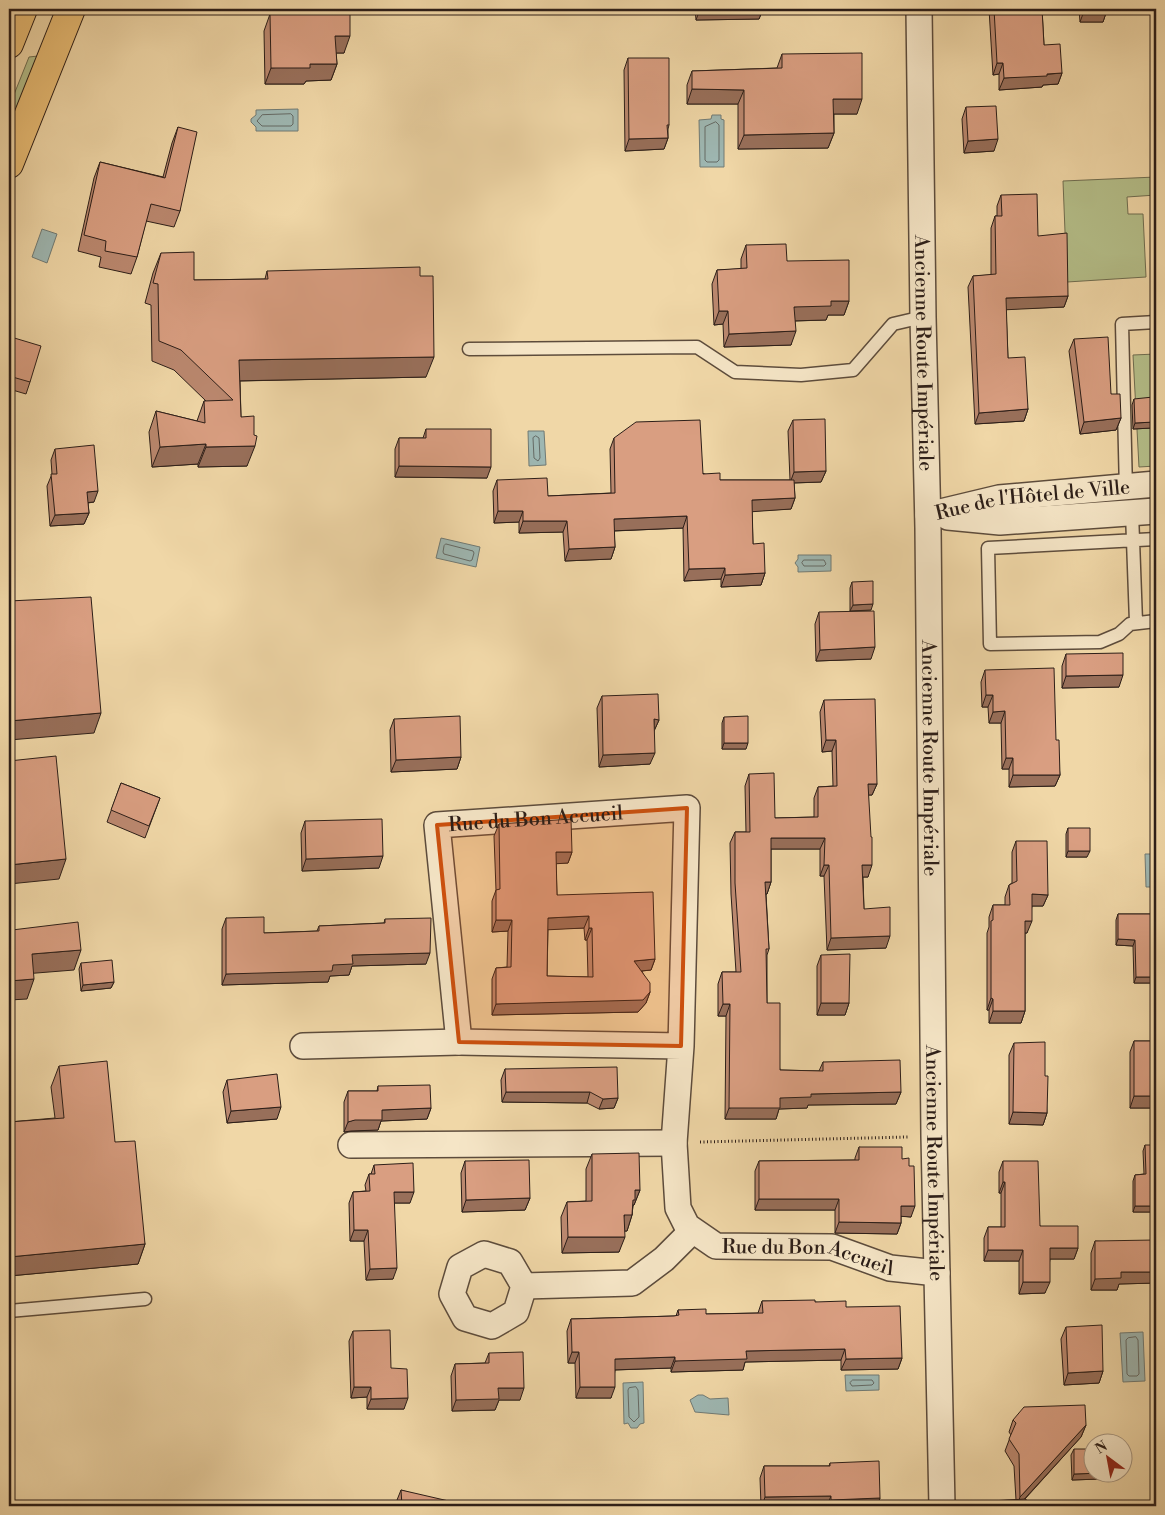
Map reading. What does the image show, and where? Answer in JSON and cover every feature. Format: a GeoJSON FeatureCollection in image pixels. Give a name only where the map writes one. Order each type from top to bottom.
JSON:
{"type":"FeatureCollection","features":[{"type":"Feature","properties":{"kind":"main road"},"geometry":{"type":"LineString","coordinates":[[9,44],[23,9]]}},
{"type":"Feature","properties":{"kind":"main road"},"geometry":{"type":"LineString","coordinates":[[9,164],[71,9]]}},
{"type":"Feature","properties":{"kind":"street","name":"Ancienne Route Impériale"},"geometry":{"type":"LineString","coordinates":[[919,9],[928,515],[934,1136],[942,1506]]}},
{"type":"Feature","properties":{"kind":"street","name":"Rue de l'Hôtel de Ville"},"geometry":{"type":"LineString","coordinates":[[928,515],[999,498],[1156,484]]}},
{"type":"Feature","properties":{"kind":"street","name":"Rue de l'Hôtel de Ville"},"geometry":{"type":"LineString","coordinates":[[928,515],[1000,522],[1139,513]]}},
{"type":"Feature","properties":{"kind":"street","name":"Rue du Bon Accueil"},"geometry":{"type":"LineString","coordinates":[[460,1042],[437,825],[687,808],[681,1046],[674,1143],[678,1208],[687,1226],[716,1246],[832,1247],[890,1268],[937,1273]]}},
{"type":"Feature","properties":{"kind":"street"},"geometry":{"type":"LineString","coordinates":[[303,1046],[460,1042],[681,1046]]}},
{"type":"Feature","properties":{"kind":"street"},"geometry":{"type":"LineString","coordinates":[[351,1146],[674,1143]]}},
{"type":"Feature","properties":{"kind":"street"},"geometry":{"type":"LineString","coordinates":[[524,1286],[632,1283],[664,1259],[692,1231]]}},
{"type":"Feature","properties":{"kind":"lane"},"geometry":{"type":"LineString","coordinates":[[469,349],[697,347],[735,372],[801,375],[853,370],[893,324],[923,317]]}},
{"type":"Feature","properties":{"kind":"lane"},"geometry":{"type":"LineString","coordinates":[[1136,622],[1133,540],[1139,513],[1126,487],[1122,324],[1156,322]]}},
{"type":"Feature","properties":{"kind":"lane"},"geometry":{"type":"LineString","coordinates":[[1156,539],[988,548],[990,644],[1100,642],[1111,638],[1130,624],[1136,622],[1156,622]]}},
{"type":"Feature","properties":{"kind":"lane"},"geometry":{"type":"LineString","coordinates":[[9,1312],[145,1300]]}},
{"type":"Feature","properties":{"kind":"path"},"geometry":{"type":"LineString","coordinates":[[674,1143],[934,1136]]}},
{"type":"Feature","properties":{"kind":"highlighted area"},"geometry":{"type":"Polygon","coordinates":[[[687,808],[681,1046],[459,1042],[437,825],[687,808]]]}},
{"type":"Feature","properties":{"kind":"green space"},"geometry":{"type":"Polygon","coordinates":[[[38,56],[9,129],[9,107],[29,57],[38,56]]]}},
{"type":"Feature","properties":{"kind":"green space"},"geometry":{"type":"Polygon","coordinates":[[[1156,177],[1156,195],[1127,197],[1128,214],[1143,214],[1146,277],[1067,282],[1063,181],[1156,177]]]}},
{"type":"Feature","properties":{"kind":"green space"},"geometry":{"type":"Polygon","coordinates":[[[1156,354],[1156,466],[1139,467],[1133,355],[1156,354]]]}},
{"type":"Feature","properties":{"kind":"water"},"geometry":{"type":"Polygon","coordinates":[[[298,109],[298,131],[256,131],[256,127],[251,122],[251,119],[256,115],[256,110],[298,109]]]}},
{"type":"Feature","properties":{"kind":"water"},"geometry":{"type":"Polygon","coordinates":[[[712,115],[721,115],[721,119],[724,120],[724,167],[700,167],[699,120],[711,119],[712,115]]]}},
{"type":"Feature","properties":{"kind":"water"},"geometry":{"type":"Polygon","coordinates":[[[42,229],[57,234],[47,263],[32,257],[42,229]]]}},
{"type":"Feature","properties":{"kind":"water"},"geometry":{"type":"Polygon","coordinates":[[[528,431],[544,431],[546,465],[529,466],[528,431]]]}},
{"type":"Feature","properties":{"kind":"water"},"geometry":{"type":"Polygon","coordinates":[[[441,538],[480,547],[476,567],[436,558],[441,538]]]}},
{"type":"Feature","properties":{"kind":"water"},"geometry":{"type":"Polygon","coordinates":[[[798,555],[831,555],[831,571],[798,572],[798,567],[795,563],[798,555]]]}},
{"type":"Feature","properties":{"kind":"water"},"geometry":{"type":"Polygon","coordinates":[[[1145,854],[1156,854],[1156,887],[1146,887],[1145,854]]]}},
{"type":"Feature","properties":{"kind":"water"},"geometry":{"type":"Polygon","coordinates":[[[1143,1332],[1145,1381],[1123,1382],[1120,1333],[1143,1332]]]}},
{"type":"Feature","properties":{"kind":"water"},"geometry":{"type":"Polygon","coordinates":[[[845,1375],[879,1375],[879,1390],[846,1391],[845,1375]]]}},
{"type":"Feature","properties":{"kind":"water"},"geometry":{"type":"Polygon","coordinates":[[[643,1382],[644,1423],[640,1424],[637,1428],[631,1428],[628,1423],[624,1424],[623,1383],[643,1382]]]}},
{"type":"Feature","properties":{"kind":"water"},"geometry":{"type":"Polygon","coordinates":[[[698,1395],[703,1395],[710,1399],[728,1398],[729,1415],[695,1412],[690,1400],[698,1395]]]}},
{"type":"Feature","properties":{"kind":"building"},"geometry":{"type":"Polygon","coordinates":[[[310,9],[350,9],[350,36],[335,36],[337,64],[310,64],[310,68],[271,68],[270,14],[310,13],[310,9]]]}},
{"type":"Feature","properties":{"kind":"building"},"geometry":{"type":"Polygon","coordinates":[[[994,9],[1042,9],[1044,45],[1060,44],[1062,73],[1047,74],[1047,76],[1004,78],[1003,63],[997,63],[994,9]]]}},
{"type":"Feature","properties":{"kind":"building"},"geometry":{"type":"Polygon","coordinates":[[[1084,9],[1107,9],[1107,10],[1084,11],[1084,9]]]}},
{"type":"Feature","properties":{"kind":"building"},"geometry":{"type":"Polygon","coordinates":[[[862,53],[862,99],[833,99],[834,133],[744,135],[744,90],[692,89],[692,71],[782,68],[782,54],[862,53]]]}},
{"type":"Feature","properties":{"kind":"building"},"geometry":{"type":"Polygon","coordinates":[[[628,58],[669,58],[668,138],[629,139],[628,58]]]}},
{"type":"Feature","properties":{"kind":"building"},"geometry":{"type":"Polygon","coordinates":[[[996,106],[998,139],[968,141],[966,107],[996,106]]]}},
{"type":"Feature","properties":{"kind":"building"},"geometry":{"type":"Polygon","coordinates":[[[178,127],[197,132],[180,211],[151,204],[137,257],[105,251],[106,241],[84,235],[100,162],[165,178],[178,127]]]}},
{"type":"Feature","properties":{"kind":"building"},"geometry":{"type":"Polygon","coordinates":[[[1037,194],[1038,236],[1067,233],[1068,296],[1006,298],[1008,358],[1025,357],[1028,409],[979,413],[973,276],[996,274],[995,216],[1002,216],[1001,195],[1037,194]]]}},
{"type":"Feature","properties":{"kind":"building"},"geometry":{"type":"Polygon","coordinates":[[[786,244],[787,261],[849,260],[849,301],[831,301],[831,306],[794,307],[796,331],[729,334],[728,311],[719,311],[717,270],[747,268],[746,245],[786,244]]]}},
{"type":"Feature","properties":{"kind":"building"},"geometry":{"type":"Polygon","coordinates":[[[194,252],[194,280],[268,279],[267,271],[420,267],[420,276],[433,276],[434,357],[239,360],[241,417],[254,416],[254,435],[257,436],[255,446],[206,447],[206,444],[160,447],[156,411],[205,423],[204,401],[233,400],[181,350],[159,341],[158,284],[153,283],[161,253],[194,252]]]}},
{"type":"Feature","properties":{"kind":"building"},"geometry":{"type":"Polygon","coordinates":[[[11,337],[41,346],[30,382],[9,376],[9,344],[11,337]]]}},
{"type":"Feature","properties":{"kind":"building"},"geometry":{"type":"Polygon","coordinates":[[[1108,337],[1111,394],[1120,394],[1121,418],[1084,422],[1074,339],[1108,337]]]}},
{"type":"Feature","properties":{"kind":"building"},"geometry":{"type":"Polygon","coordinates":[[[1153,397],[1154,422],[1135,423],[1134,399],[1153,397]]]}},
{"type":"Feature","properties":{"kind":"building"},"geometry":{"type":"Polygon","coordinates":[[[825,419],[826,471],[794,472],[793,420],[825,419]]]}},
{"type":"Feature","properties":{"kind":"building"},"geometry":{"type":"Polygon","coordinates":[[[700,420],[703,474],[720,473],[720,480],[794,480],[795,498],[752,500],[753,544],[764,543],[765,573],[725,575],[725,568],[689,569],[687,516],[614,519],[615,547],[569,549],[567,521],[523,521],[523,511],[498,511],[497,480],[547,478],[548,496],[615,493],[614,438],[636,422],[700,420]]]}},
{"type":"Feature","properties":{"kind":"building"},"geometry":{"type":"Polygon","coordinates":[[[426,429],[491,429],[491,467],[399,466],[399,438],[426,438],[426,429]]]}},
{"type":"Feature","properties":{"kind":"building"},"geometry":{"type":"Polygon","coordinates":[[[94,445],[98,491],[87,492],[89,513],[55,515],[51,474],[57,474],[55,449],[94,445]]]}},
{"type":"Feature","properties":{"kind":"building"},"geometry":{"type":"Polygon","coordinates":[[[873,581],[873,604],[853,605],[852,582],[873,581]]]}},
{"type":"Feature","properties":{"kind":"building"},"geometry":{"type":"Polygon","coordinates":[[[91,597],[101,713],[9,721],[9,601],[91,597]]]}},
{"type":"Feature","properties":{"kind":"building"},"geometry":{"type":"Polygon","coordinates":[[[874,611],[875,647],[820,650],[819,612],[874,611]]]}},
{"type":"Feature","properties":{"kind":"building"},"geometry":{"type":"Polygon","coordinates":[[[1123,653],[1123,675],[1066,676],[1066,654],[1123,653]]]}},
{"type":"Feature","properties":{"kind":"building"},"geometry":{"type":"Polygon","coordinates":[[[1054,668],[1056,740],[1059,740],[1060,775],[1013,775],[1013,758],[1006,758],[1005,711],[993,712],[993,695],[986,695],[985,670],[1054,668]]]}},
{"type":"Feature","properties":{"kind":"building"},"geometry":{"type":"Polygon","coordinates":[[[658,694],[659,720],[654,719],[655,753],[603,755],[602,696],[658,694]]]}},
{"type":"Feature","properties":{"kind":"building"},"geometry":{"type":"Polygon","coordinates":[[[875,699],[877,784],[868,784],[872,865],[862,865],[864,909],[890,907],[890,936],[831,938],[829,865],[824,865],[825,838],[771,838],[771,882],[765,882],[769,949],[766,949],[767,1003],[780,1003],[780,1070],[823,1071],[823,1062],[900,1060],[901,1092],[811,1094],[811,1097],[780,1098],[780,1108],[729,1108],[730,1004],[723,1004],[722,972],[741,972],[735,883],[735,832],[750,832],[749,774],[774,773],[775,818],[818,817],[818,787],[837,786],[836,740],[826,740],[824,700],[875,699]]]}},
{"type":"Feature","properties":{"kind":"building"},"geometry":{"type":"Polygon","coordinates":[[[460,716],[461,757],[396,760],[394,719],[460,716]]]}},
{"type":"Feature","properties":{"kind":"building"},"geometry":{"type":"Polygon","coordinates":[[[748,716],[748,743],[724,743],[724,717],[748,716]]]}},
{"type":"Feature","properties":{"kind":"building"},"geometry":{"type":"Polygon","coordinates":[[[56,756],[66,859],[9,865],[9,761],[56,756]]]}},
{"type":"Feature","properties":{"kind":"building"},"geometry":{"type":"Polygon","coordinates":[[[121,783],[160,798],[149,826],[111,810],[121,783]]]}},
{"type":"Feature","properties":{"kind":"building"},"geometry":{"type":"Polygon","coordinates":[[[382,819],[383,856],[306,859],[305,821],[382,819]]]}},
{"type":"Feature","properties":{"kind":"building"},"geometry":{"type":"Polygon","coordinates":[[[571,819],[572,852],[556,852],[557,895],[653,892],[655,959],[634,961],[650,983],[650,992],[643,1000],[496,1004],[496,968],[511,967],[512,920],[496,920],[496,890],[500,889],[499,824],[571,819]],[[589,916],[548,918],[547,976],[593,977],[592,928],[589,928],[589,916]]]}},
{"type":"Feature","properties":{"kind":"building"},"geometry":{"type":"Polygon","coordinates":[[[1068,828],[1090,828],[1090,851],[1068,851],[1068,828]]]}},
{"type":"Feature","properties":{"kind":"building"},"geometry":{"type":"Polygon","coordinates":[[[1016,841],[1047,841],[1048,895],[1032,894],[1032,921],[1025,921],[1025,1011],[993,1011],[993,999],[991,998],[991,921],[993,920],[993,905],[1010,905],[1009,885],[1017,881],[1016,841]]]}},
{"type":"Feature","properties":{"kind":"building"},"geometry":{"type":"Polygon","coordinates":[[[9,898],[12,930],[78,922],[81,950],[32,954],[34,979],[9,981],[9,898]]]}},
{"type":"Feature","properties":{"kind":"building"},"geometry":{"type":"Polygon","coordinates":[[[1118,914],[1156,914],[1156,977],[1136,977],[1135,940],[1118,939],[1118,914]]]}},
{"type":"Feature","properties":{"kind":"building"},"geometry":{"type":"Polygon","coordinates":[[[264,917],[264,933],[319,931],[319,926],[385,923],[385,919],[431,918],[430,953],[352,955],[353,964],[333,965],[332,971],[226,974],[226,918],[264,917]]]}},
{"type":"Feature","properties":{"kind":"building"},"geometry":{"type":"Polygon","coordinates":[[[850,954],[849,1003],[821,1003],[821,955],[850,954]]]}},
{"type":"Feature","properties":{"kind":"building"},"geometry":{"type":"Polygon","coordinates":[[[112,960],[114,982],[83,985],[81,963],[112,960]]]}},
{"type":"Feature","properties":{"kind":"building"},"geometry":{"type":"Polygon","coordinates":[[[1134,1041],[1156,1041],[1156,1096],[1134,1096],[1134,1041]]]}},
{"type":"Feature","properties":{"kind":"building"},"geometry":{"type":"Polygon","coordinates":[[[1045,1042],[1045,1076],[1048,1076],[1047,1113],[1013,1112],[1014,1043],[1045,1042]]]}},
{"type":"Feature","properties":{"kind":"building"},"geometry":{"type":"Polygon","coordinates":[[[107,1061],[115,1142],[135,1141],[145,1244],[9,1257],[9,1122],[64,1118],[59,1066],[107,1061]]]}},
{"type":"Feature","properties":{"kind":"building"},"geometry":{"type":"Polygon","coordinates":[[[617,1067],[618,1098],[603,1099],[590,1092],[506,1092],[505,1069],[617,1067]]]}},
{"type":"Feature","properties":{"kind":"building"},"geometry":{"type":"Polygon","coordinates":[[[277,1074],[281,1107],[231,1111],[227,1080],[277,1074]]]}},
{"type":"Feature","properties":{"kind":"building"},"geometry":{"type":"Polygon","coordinates":[[[430,1085],[431,1108],[382,1110],[382,1120],[355,1120],[348,1122],[348,1091],[378,1091],[378,1086],[430,1085]]]}},
{"type":"Feature","properties":{"kind":"building"},"geometry":{"type":"Polygon","coordinates":[[[1145,1145],[1156,1145],[1156,1206],[1135,1206],[1135,1175],[1146,1174],[1145,1145]]]}},
{"type":"Feature","properties":{"kind":"building"},"geometry":{"type":"Polygon","coordinates":[[[859,1147],[902,1147],[902,1159],[909,1158],[909,1166],[914,1166],[915,1206],[901,1206],[901,1223],[839,1222],[839,1199],[759,1199],[759,1161],[859,1160],[859,1147]]]}},
{"type":"Feature","properties":{"kind":"building"},"geometry":{"type":"Polygon","coordinates":[[[639,1153],[640,1190],[635,1190],[632,1215],[624,1215],[625,1237],[568,1237],[567,1202],[592,1201],[592,1154],[639,1153]]]}},
{"type":"Feature","properties":{"kind":"building"},"geometry":{"type":"Polygon","coordinates":[[[529,1160],[530,1198],[466,1200],[465,1161],[529,1160]]]}},
{"type":"Feature","properties":{"kind":"building"},"geometry":{"type":"Polygon","coordinates":[[[1003,1161],[1038,1161],[1040,1226],[1078,1226],[1078,1248],[1050,1248],[1050,1282],[1023,1282],[1023,1250],[988,1250],[988,1227],[1005,1227],[1003,1161]]]}},
{"type":"Feature","properties":{"kind":"building"},"geometry":{"type":"Polygon","coordinates":[[[413,1163],[414,1192],[394,1192],[397,1268],[370,1269],[368,1230],[354,1230],[353,1192],[370,1191],[369,1174],[375,1174],[374,1165],[413,1163]]]}},
{"type":"Feature","properties":{"kind":"building"},"geometry":{"type":"Polygon","coordinates":[[[1154,1240],[1154,1245],[1156,1245],[1156,1272],[1121,1272],[1121,1278],[1095,1279],[1095,1241],[1154,1240]]]}},
{"type":"Feature","properties":{"kind":"building"},"geometry":{"type":"Polygon","coordinates":[[[815,1300],[815,1302],[846,1301],[846,1307],[900,1306],[902,1358],[846,1359],[845,1349],[746,1351],[747,1359],[675,1361],[675,1357],[615,1359],[615,1387],[580,1387],[579,1352],[572,1352],[571,1319],[674,1316],[679,1315],[678,1310],[706,1309],[706,1314],[763,1313],[762,1301],[815,1300]]]}},
{"type":"Feature","properties":{"kind":"building"},"geometry":{"type":"Polygon","coordinates":[[[1102,1325],[1103,1371],[1068,1373],[1066,1327],[1102,1325]]]}},
{"type":"Feature","properties":{"kind":"building"},"geometry":{"type":"Polygon","coordinates":[[[390,1330],[391,1368],[407,1369],[408,1398],[371,1399],[371,1387],[354,1387],[353,1331],[390,1330]]]}},
{"type":"Feature","properties":{"kind":"building"},"geometry":{"type":"Polygon","coordinates":[[[523,1352],[524,1388],[498,1388],[499,1399],[456,1400],[455,1364],[489,1363],[489,1353],[523,1352]]]}},
{"type":"Feature","properties":{"kind":"building"},"geometry":{"type":"Polygon","coordinates":[[[1085,1405],[1086,1425],[1020,1497],[1019,1454],[1009,1439],[1016,1423],[1013,1420],[1024,1407],[1085,1405]]]}},
{"type":"Feature","properties":{"kind":"building"},"geometry":{"type":"Polygon","coordinates":[[[1074,1449],[1082,1449],[1082,1474],[1074,1474],[1074,1449]]]}},
{"type":"Feature","properties":{"kind":"building"},"geometry":{"type":"Polygon","coordinates":[[[879,1461],[880,1498],[831,1500],[831,1496],[765,1497],[764,1466],[830,1466],[830,1463],[879,1461]]]}},
{"type":"Feature","properties":{"kind":"building"},"geometry":{"type":"Polygon","coordinates":[[[401,1490],[453,1502],[452,1506],[402,1506],[401,1490]]]}},
{"type":"Feature","properties":{"kind":"building"},"geometry":{"type":"Polygon","coordinates":[[[1026,1499],[1027,1506],[991,1506],[990,1501],[1026,1499]]]}}]}
